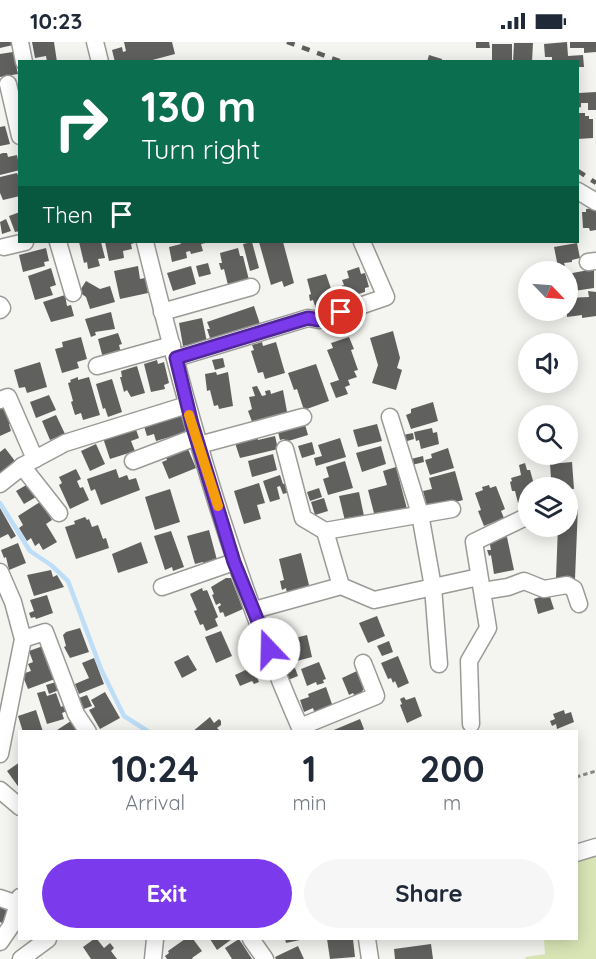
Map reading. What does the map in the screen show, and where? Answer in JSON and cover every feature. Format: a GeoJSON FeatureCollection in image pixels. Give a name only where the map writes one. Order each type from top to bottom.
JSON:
{"type":"FeatureCollection","features":[{"type":"Feature","properties":{"kind":"street"},"geometry":{"type":"LineString","coordinates":[[20,42],[24,60]]}},
{"type":"Feature","properties":{"kind":"street"},"geometry":{"type":"LineString","coordinates":[[95,42],[100,60]]}},
{"type":"Feature","properties":{"kind":"street"},"geometry":{"type":"LineString","coordinates":[[9,84],[18,127]]}},
{"type":"Feature","properties":{"kind":"street"},"geometry":{"type":"LineString","coordinates":[[4,247],[20,243]]}},
{"type":"Feature","properties":{"kind":"street"},"geometry":{"type":"LineString","coordinates":[[58,243],[73,293]]}},
{"type":"Feature","properties":{"kind":"street"},"geometry":{"type":"LineString","coordinates":[[145,243],[187,405],[234,562],[301,729],[376,696],[363,663]]}},
{"type":"Feature","properties":{"kind":"street"},"geometry":{"type":"LineString","coordinates":[[97,366],[174,352],[308,318],[319,320],[387,297],[362,243]]}},
{"type":"Feature","properties":{"kind":"street"},"geometry":{"type":"LineString","coordinates":[[162,312],[251,286]]}},
{"type":"Feature","properties":{"kind":"street"},"geometry":{"type":"LineString","coordinates":[[0,305],[2,308],[0,310]]}},
{"type":"Feature","properties":{"kind":"street"},"geometry":{"type":"LineString","coordinates":[[0,400],[8,397],[28,463],[59,513]]}},
{"type":"Feature","properties":{"kind":"street"},"geometry":{"type":"LineString","coordinates":[[0,484],[28,463],[64,443],[187,405]]}},
{"type":"Feature","properties":{"kind":"street"},"geometry":{"type":"LineString","coordinates":[[133,461],[198,441],[303,417]]}},
{"type":"Feature","properties":{"kind":"street"},"geometry":{"type":"LineString","coordinates":[[390,417],[420,514],[433,587],[439,664]]}},
{"type":"Feature","properties":{"kind":"street"},"geometry":{"type":"LineString","coordinates":[[285,449],[303,518],[325,531],[452,509]]}},
{"type":"Feature","properties":{"kind":"street"},"geometry":{"type":"LineString","coordinates":[[471,724],[469,661],[488,628],[474,542],[518,521]]}},
{"type":"Feature","properties":{"kind":"street"},"geometry":{"type":"LineString","coordinates":[[325,531],[341,586]]}},
{"type":"Feature","properties":{"kind":"street"},"geometry":{"type":"LineString","coordinates":[[162,587],[234,562]]}},
{"type":"Feature","properties":{"kind":"street"},"geometry":{"type":"LineString","coordinates":[[0,572],[13,602],[23,639],[0,754]]}},
{"type":"Feature","properties":{"kind":"street"},"geometry":{"type":"LineString","coordinates":[[254,610],[341,586],[374,600],[433,587],[481,584],[508,587],[524,581],[544,589],[567,585],[574,589],[579,604]]}},
{"type":"Feature","properties":{"kind":"street"},"geometry":{"type":"LineString","coordinates":[[23,639],[45,632],[76,714],[87,730]]}},
{"type":"Feature","properties":{"kind":"street"},"geometry":{"type":"LineString","coordinates":[[0,790],[18,805]]}},
{"type":"Feature","properties":{"kind":"street"},"geometry":{"type":"LineString","coordinates":[[578,853],[596,847]]}},
{"type":"Feature","properties":{"kind":"street"},"geometry":{"type":"LineString","coordinates":[[0,898],[18,900]]}},
{"type":"Feature","properties":{"kind":"street"},"geometry":{"type":"LineString","coordinates":[[0,942],[11,926],[18,903]]}},
{"type":"Feature","properties":{"kind":"street"},"geometry":{"type":"LineString","coordinates":[[21,959],[47,940]]}},
{"type":"Feature","properties":{"kind":"street"},"geometry":{"type":"LineString","coordinates":[[153,959],[155,940]]}},
{"type":"Feature","properties":{"kind":"street"},"geometry":{"type":"LineString","coordinates":[[252,940],[265,959]]}},
{"type":"Feature","properties":{"kind":"street"},"geometry":{"type":"LineString","coordinates":[[368,940],[370,959]]}},
{"type":"Feature","properties":{"kind":"path"},"geometry":{"type":"LineString","coordinates":[[578,776],[596,771]]}},
{"type":"Feature","properties":{"kind":"green space"},"geometry":{"type":"Polygon","coordinates":[[[596,854],[596,959],[526,959],[525,957],[545,954],[544,940],[578,940],[578,860],[596,854]]]}},
{"type":"Feature","properties":{"kind":"building"},"geometry":{"type":"Polygon","coordinates":[[[0,42],[12,42],[13,45],[0,48],[0,42]]]}},
{"type":"Feature","properties":{"kind":"building"},"geometry":{"type":"Polygon","coordinates":[[[32,42],[54,42],[57,60],[47,60],[46,56],[35,58],[32,42]]]}},
{"type":"Feature","properties":{"kind":"building"},"geometry":{"type":"Polygon","coordinates":[[[124,42],[172,42],[175,54],[152,60],[114,60],[112,50],[122,47],[123,52],[126,51],[124,42]]]}},
{"type":"Feature","properties":{"kind":"building"},"geometry":{"type":"Polygon","coordinates":[[[476,42],[489,42],[490,48],[476,48],[476,42]]]}},
{"type":"Feature","properties":{"kind":"building"},"geometry":{"type":"Polygon","coordinates":[[[567,42],[568,56],[583,55],[584,67],[579,67],[579,60],[552,60],[552,57],[545,57],[544,44],[567,42]]]}},
{"type":"Feature","properties":{"kind":"building"},"geometry":{"type":"Polygon","coordinates":[[[570,42],[596,42],[596,52],[584,53],[584,48],[570,48],[570,42]]]}},
{"type":"Feature","properties":{"kind":"building"},"geometry":{"type":"Polygon","coordinates":[[[514,43],[533,43],[532,60],[513,60],[514,43]]]}},
{"type":"Feature","properties":{"kind":"building"},"geometry":{"type":"Polygon","coordinates":[[[492,44],[512,44],[512,60],[492,60],[492,44]]]}},
{"type":"Feature","properties":{"kind":"building"},"geometry":{"type":"Polygon","coordinates":[[[13,52],[18,74],[0,77],[0,54],[13,52]]]}},
{"type":"Feature","properties":{"kind":"building"},"geometry":{"type":"Polygon","coordinates":[[[429,55],[442,59],[442,60],[428,60],[429,55]]]}},
{"type":"Feature","properties":{"kind":"building"},"geometry":{"type":"Polygon","coordinates":[[[596,92],[596,110],[588,110],[588,103],[581,103],[579,108],[579,93],[596,92]]]}},
{"type":"Feature","properties":{"kind":"building"},"geometry":{"type":"Polygon","coordinates":[[[579,113],[585,113],[589,119],[593,119],[593,138],[579,139],[579,113]]]}},
{"type":"Feature","properties":{"kind":"building"},"geometry":{"type":"Polygon","coordinates":[[[5,126],[10,144],[0,146],[0,127],[5,126]]]}},
{"type":"Feature","properties":{"kind":"building"},"geometry":{"type":"Polygon","coordinates":[[[7,153],[8,157],[17,155],[18,170],[0,175],[0,154],[7,153]]]}},
{"type":"Feature","properties":{"kind":"building"},"geometry":{"type":"Polygon","coordinates":[[[17,173],[18,196],[3,200],[0,193],[0,177],[17,173]]]}},
{"type":"Feature","properties":{"kind":"building"},"geometry":{"type":"Polygon","coordinates":[[[596,208],[596,230],[590,231],[589,228],[583,228],[582,212],[596,208]]]}},
{"type":"Feature","properties":{"kind":"building"},"geometry":{"type":"Polygon","coordinates":[[[18,213],[18,231],[15,232],[9,216],[18,213]]]}},
{"type":"Feature","properties":{"kind":"building"},"geometry":{"type":"Polygon","coordinates":[[[6,219],[11,231],[2,234],[0,222],[6,219]]]}},
{"type":"Feature","properties":{"kind":"building"},"geometry":{"type":"Polygon","coordinates":[[[79,243],[101,243],[105,258],[98,259],[100,266],[88,269],[87,262],[84,263],[79,243]]]}},
{"type":"Feature","properties":{"kind":"building"},"geometry":{"type":"Polygon","coordinates":[[[105,243],[134,243],[131,244],[132,249],[123,251],[124,258],[109,261],[105,243]]]}},
{"type":"Feature","properties":{"kind":"building"},"geometry":{"type":"Polygon","coordinates":[[[206,243],[201,244],[203,251],[191,254],[190,251],[186,252],[187,258],[172,262],[169,247],[206,243]]]}},
{"type":"Feature","properties":{"kind":"building"},"geometry":{"type":"Polygon","coordinates":[[[252,243],[259,268],[250,271],[243,244],[252,243]]]}},
{"type":"Feature","properties":{"kind":"building"},"geometry":{"type":"Polygon","coordinates":[[[259,243],[283,243],[294,283],[284,287],[282,281],[271,285],[259,243]]]}},
{"type":"Feature","properties":{"kind":"building"},"geometry":{"type":"Polygon","coordinates":[[[577,243],[580,258],[572,261],[557,261],[554,247],[577,243]]]}},
{"type":"Feature","properties":{"kind":"building"},"geometry":{"type":"Polygon","coordinates":[[[46,248],[49,261],[44,262],[45,266],[23,272],[19,255],[46,248]]]}},
{"type":"Feature","properties":{"kind":"building"},"geometry":{"type":"Polygon","coordinates":[[[238,248],[240,256],[243,256],[249,280],[228,285],[224,269],[221,270],[219,263],[222,263],[220,253],[238,248]]]}},
{"type":"Feature","properties":{"kind":"building"},"geometry":{"type":"Polygon","coordinates":[[[208,263],[211,274],[199,277],[196,266],[208,263]]]}},
{"type":"Feature","properties":{"kind":"building"},"geometry":{"type":"Polygon","coordinates":[[[138,266],[140,279],[145,278],[148,293],[120,299],[114,271],[138,266]]]}},
{"type":"Feature","properties":{"kind":"building"},"geometry":{"type":"Polygon","coordinates":[[[191,266],[196,284],[173,291],[167,273],[191,266]]]}},
{"type":"Feature","properties":{"kind":"building"},"geometry":{"type":"Polygon","coordinates":[[[359,267],[361,274],[365,273],[369,287],[365,288],[365,292],[355,295],[357,299],[345,302],[341,286],[344,285],[342,280],[349,278],[347,271],[359,267]]]}},
{"type":"Feature","properties":{"kind":"building"},"geometry":{"type":"Polygon","coordinates":[[[51,268],[56,285],[50,287],[53,295],[35,300],[28,276],[51,268]]]}},
{"type":"Feature","properties":{"kind":"building"},"geometry":{"type":"Polygon","coordinates":[[[594,269],[594,288],[578,290],[578,272],[594,269]]]}},
{"type":"Feature","properties":{"kind":"building"},"geometry":{"type":"Polygon","coordinates":[[[326,274],[336,303],[316,309],[313,300],[310,301],[309,295],[311,294],[307,279],[326,274]]]}},
{"type":"Feature","properties":{"kind":"building"},"geometry":{"type":"Polygon","coordinates":[[[86,281],[100,289],[110,286],[115,302],[90,309],[86,297],[79,292],[86,281]]]}},
{"type":"Feature","properties":{"kind":"building"},"geometry":{"type":"Polygon","coordinates":[[[588,291],[596,292],[596,316],[582,318],[582,315],[578,316],[578,298],[589,297],[588,291]]]}},
{"type":"Feature","properties":{"kind":"building"},"geometry":{"type":"Polygon","coordinates":[[[65,295],[67,306],[71,305],[74,316],[51,322],[43,302],[65,295]]]}},
{"type":"Feature","properties":{"kind":"building"},"geometry":{"type":"Polygon","coordinates":[[[254,306],[261,327],[212,344],[207,322],[254,306]]]}},
{"type":"Feature","properties":{"kind":"building"},"geometry":{"type":"Polygon","coordinates":[[[111,312],[115,329],[95,332],[96,335],[91,337],[85,319],[111,312]]]}},
{"type":"Feature","properties":{"kind":"building"},"geometry":{"type":"Polygon","coordinates":[[[202,318],[207,342],[183,346],[179,323],[202,318]]]}},
{"type":"Feature","properties":{"kind":"building"},"geometry":{"type":"Polygon","coordinates":[[[393,331],[400,358],[397,368],[402,370],[396,390],[372,383],[378,365],[370,338],[393,331]]]}},
{"type":"Feature","properties":{"kind":"building"},"geometry":{"type":"Polygon","coordinates":[[[118,333],[122,344],[119,345],[121,353],[103,358],[98,339],[118,333]]]}},
{"type":"Feature","properties":{"kind":"building"},"geometry":{"type":"Polygon","coordinates":[[[81,337],[87,359],[77,362],[79,368],[62,373],[55,349],[63,347],[62,342],[81,337]]]}},
{"type":"Feature","properties":{"kind":"building"},"geometry":{"type":"Polygon","coordinates":[[[349,337],[354,349],[351,350],[358,370],[354,371],[357,377],[348,380],[350,385],[345,387],[348,394],[336,398],[330,383],[339,380],[327,350],[333,348],[331,343],[349,337]]]}},
{"type":"Feature","properties":{"kind":"building"},"geometry":{"type":"Polygon","coordinates":[[[262,342],[263,346],[276,342],[285,373],[265,379],[263,372],[258,373],[251,351],[254,350],[252,345],[262,342]]]}},
{"type":"Feature","properties":{"kind":"building"},"geometry":{"type":"Polygon","coordinates":[[[223,358],[225,367],[215,370],[212,360],[223,358]]]}},
{"type":"Feature","properties":{"kind":"building"},"geometry":{"type":"Polygon","coordinates":[[[157,360],[158,364],[164,362],[169,383],[164,385],[165,389],[151,392],[144,364],[157,360]]]}},
{"type":"Feature","properties":{"kind":"building"},"geometry":{"type":"Polygon","coordinates":[[[40,362],[47,387],[27,393],[25,387],[19,388],[14,370],[40,362]]]}},
{"type":"Feature","properties":{"kind":"building"},"geometry":{"type":"Polygon","coordinates":[[[316,364],[329,401],[304,410],[297,389],[294,390],[288,373],[316,364]]]}},
{"type":"Feature","properties":{"kind":"building"},"geometry":{"type":"Polygon","coordinates":[[[137,366],[145,393],[131,397],[127,390],[124,392],[120,377],[122,377],[121,371],[137,366]]]}},
{"type":"Feature","properties":{"kind":"building"},"geometry":{"type":"Polygon","coordinates":[[[216,372],[217,375],[228,372],[233,406],[219,409],[218,405],[214,406],[210,390],[207,391],[205,374],[216,372]]]}},
{"type":"Feature","properties":{"kind":"building"},"geometry":{"type":"Polygon","coordinates":[[[78,377],[78,380],[89,377],[100,415],[83,420],[81,413],[75,415],[68,383],[78,377]]]}},
{"type":"Feature","properties":{"kind":"building"},"geometry":{"type":"Polygon","coordinates":[[[112,379],[122,412],[108,417],[105,408],[103,409],[96,384],[112,379]]]}},
{"type":"Feature","properties":{"kind":"building"},"geometry":{"type":"Polygon","coordinates":[[[257,386],[262,396],[266,395],[265,391],[270,390],[271,394],[283,390],[288,417],[254,427],[248,411],[252,409],[249,397],[255,396],[252,387],[257,386]]]}},
{"type":"Feature","properties":{"kind":"building"},"geometry":{"type":"Polygon","coordinates":[[[49,395],[56,410],[36,418],[30,402],[49,395]]]}},
{"type":"Feature","properties":{"kind":"building"},"geometry":{"type":"Polygon","coordinates":[[[433,402],[438,421],[411,429],[406,415],[411,413],[411,409],[433,402]]]}},
{"type":"Feature","properties":{"kind":"building"},"geometry":{"type":"Polygon","coordinates":[[[5,406],[12,423],[9,424],[11,431],[0,436],[0,409],[5,406]]]}},
{"type":"Feature","properties":{"kind":"building"},"geometry":{"type":"Polygon","coordinates":[[[182,412],[187,432],[156,441],[154,434],[147,436],[143,423],[182,412]]]}},
{"type":"Feature","properties":{"kind":"building"},"geometry":{"type":"Polygon","coordinates":[[[56,415],[65,434],[50,440],[42,421],[56,415]]]}},
{"type":"Feature","properties":{"kind":"building"},"geometry":{"type":"Polygon","coordinates":[[[304,421],[308,435],[285,442],[284,439],[280,440],[278,432],[304,421]]]}},
{"type":"Feature","properties":{"kind":"building"},"geometry":{"type":"Polygon","coordinates":[[[134,424],[139,438],[131,441],[135,451],[110,459],[102,435],[134,424]]]}},
{"type":"Feature","properties":{"kind":"building"},"geometry":{"type":"Polygon","coordinates":[[[377,424],[382,441],[358,447],[353,430],[377,424]]]}},
{"type":"Feature","properties":{"kind":"building"},"geometry":{"type":"Polygon","coordinates":[[[432,428],[433,433],[437,432],[439,444],[421,449],[414,432],[432,428]]]}},
{"type":"Feature","properties":{"kind":"building"},"geometry":{"type":"Polygon","coordinates":[[[413,433],[414,439],[404,442],[403,435],[413,433]]]}},
{"type":"Feature","properties":{"kind":"building"},"geometry":{"type":"Polygon","coordinates":[[[256,434],[258,440],[275,436],[278,449],[240,458],[235,443],[256,434]]]}},
{"type":"Feature","properties":{"kind":"building"},"geometry":{"type":"Polygon","coordinates":[[[340,438],[346,457],[316,466],[314,458],[322,456],[318,445],[340,438]]]}},
{"type":"Feature","properties":{"kind":"building"},"geometry":{"type":"Polygon","coordinates":[[[312,442],[315,454],[302,458],[298,446],[312,442]]]}},
{"type":"Feature","properties":{"kind":"building"},"geometry":{"type":"Polygon","coordinates":[[[96,444],[105,464],[90,471],[81,451],[96,444]]]}},
{"type":"Feature","properties":{"kind":"building"},"geometry":{"type":"Polygon","coordinates":[[[381,446],[386,464],[362,472],[356,453],[381,446]]]}},
{"type":"Feature","properties":{"kind":"building"},"geometry":{"type":"Polygon","coordinates":[[[5,448],[15,461],[0,473],[0,452],[5,448]]]}},
{"type":"Feature","properties":{"kind":"building"},"geometry":{"type":"Polygon","coordinates":[[[448,448],[454,468],[430,475],[425,460],[432,458],[431,454],[448,448]]]}},
{"type":"Feature","properties":{"kind":"building"},"geometry":{"type":"Polygon","coordinates":[[[188,449],[196,468],[169,479],[162,462],[167,460],[166,457],[188,449]]]}},
{"type":"Feature","properties":{"kind":"building"},"geometry":{"type":"Polygon","coordinates":[[[273,454],[277,470],[252,477],[248,461],[273,454]]]}},
{"type":"Feature","properties":{"kind":"building"},"geometry":{"type":"Polygon","coordinates":[[[423,456],[424,462],[412,465],[411,459],[423,456]]]}},
{"type":"Feature","properties":{"kind":"building"},"geometry":{"type":"Polygon","coordinates":[[[345,461],[353,488],[328,495],[323,479],[329,477],[326,467],[345,461]]]}},
{"type":"Feature","properties":{"kind":"building"},"geometry":{"type":"Polygon","coordinates":[[[519,465],[526,465],[532,477],[518,477],[518,503],[510,482],[511,478],[521,475],[519,465]]]}},
{"type":"Feature","properties":{"kind":"building"},"geometry":{"type":"Polygon","coordinates":[[[550,465],[572,465],[573,477],[551,477],[550,465]]]}},
{"type":"Feature","properties":{"kind":"building"},"geometry":{"type":"Polygon","coordinates":[[[396,467],[407,509],[375,517],[368,490],[387,485],[383,471],[396,467]]]}},
{"type":"Feature","properties":{"kind":"building"},"geometry":{"type":"Polygon","coordinates":[[[76,469],[81,479],[77,481],[80,488],[83,487],[89,500],[70,509],[59,485],[62,483],[59,477],[76,469]]]}},
{"type":"Feature","properties":{"kind":"building"},"geometry":{"type":"Polygon","coordinates":[[[116,469],[119,478],[127,475],[129,480],[136,478],[140,490],[101,505],[95,489],[91,491],[87,479],[116,469]]]}},
{"type":"Feature","properties":{"kind":"building"},"geometry":{"type":"Polygon","coordinates":[[[455,471],[463,500],[428,510],[423,491],[432,489],[429,478],[455,471]]]}},
{"type":"Feature","properties":{"kind":"building"},"geometry":{"type":"Polygon","coordinates":[[[280,475],[283,484],[287,483],[290,492],[283,494],[280,486],[277,487],[280,499],[270,502],[263,481],[280,475]]]}},
{"type":"Feature","properties":{"kind":"building"},"geometry":{"type":"Polygon","coordinates":[[[259,483],[265,503],[257,505],[261,519],[244,524],[234,491],[259,483]]]}},
{"type":"Feature","properties":{"kind":"building"},"geometry":{"type":"Polygon","coordinates":[[[28,484],[36,497],[24,504],[16,491],[28,484]]]}},
{"type":"Feature","properties":{"kind":"building"},"geometry":{"type":"Polygon","coordinates":[[[489,485],[490,488],[496,486],[505,509],[501,511],[504,518],[484,526],[478,511],[481,510],[475,493],[489,485]]]}},
{"type":"Feature","properties":{"kind":"building"},"geometry":{"type":"Polygon","coordinates":[[[319,488],[322,497],[310,501],[307,492],[319,488]]]}},
{"type":"Feature","properties":{"kind":"building"},"geometry":{"type":"Polygon","coordinates":[[[170,489],[180,522],[155,530],[145,497],[170,489]]]}},
{"type":"Feature","properties":{"kind":"building"},"geometry":{"type":"Polygon","coordinates":[[[359,492],[364,516],[345,521],[339,496],[359,492]]]}},
{"type":"Feature","properties":{"kind":"building"},"geometry":{"type":"Polygon","coordinates":[[[324,498],[328,511],[315,515],[311,502],[324,498]]]}},
{"type":"Feature","properties":{"kind":"building"},"geometry":{"type":"Polygon","coordinates":[[[40,502],[52,520],[46,524],[57,542],[43,550],[39,543],[35,546],[31,538],[27,541],[19,528],[23,525],[18,516],[40,502]]]}},
{"type":"Feature","properties":{"kind":"building"},"geometry":{"type":"Polygon","coordinates":[[[0,508],[16,536],[11,539],[8,534],[0,538],[0,508]]]}},
{"type":"Feature","properties":{"kind":"building"},"geometry":{"type":"Polygon","coordinates":[[[85,517],[89,519],[92,527],[98,525],[109,548],[76,559],[65,527],[85,517]]]}},
{"type":"Feature","properties":{"kind":"building"},"geometry":{"type":"Polygon","coordinates":[[[209,530],[217,560],[195,564],[187,536],[209,530]]]}},
{"type":"Feature","properties":{"kind":"building"},"geometry":{"type":"Polygon","coordinates":[[[171,531],[184,567],[173,571],[172,567],[165,570],[154,536],[171,531]]]}},
{"type":"Feature","properties":{"kind":"building"},"geometry":{"type":"Polygon","coordinates":[[[507,537],[514,570],[494,574],[491,555],[489,556],[487,550],[491,550],[489,540],[507,537]]]}},
{"type":"Feature","properties":{"kind":"building"},"geometry":{"type":"Polygon","coordinates":[[[558,537],[577,537],[575,579],[556,578],[558,537]]]}},
{"type":"Feature","properties":{"kind":"building"},"geometry":{"type":"Polygon","coordinates":[[[141,542],[148,563],[118,573],[112,554],[141,542]]]}},
{"type":"Feature","properties":{"kind":"building"},"geometry":{"type":"Polygon","coordinates":[[[18,543],[26,563],[9,570],[6,557],[4,558],[1,550],[18,543]]]}},
{"type":"Feature","properties":{"kind":"building"},"geometry":{"type":"Polygon","coordinates":[[[301,553],[310,589],[287,594],[286,588],[282,590],[280,581],[284,580],[279,559],[301,553]]]}},
{"type":"Feature","properties":{"kind":"building"},"geometry":{"type":"Polygon","coordinates":[[[51,570],[53,577],[57,575],[64,587],[34,596],[27,575],[51,570]]]}},
{"type":"Feature","properties":{"kind":"building"},"geometry":{"type":"Polygon","coordinates":[[[226,578],[231,578],[243,609],[225,617],[223,612],[220,613],[218,607],[220,603],[216,605],[211,587],[226,578]]]}},
{"type":"Feature","properties":{"kind":"building"},"geometry":{"type":"Polygon","coordinates":[[[202,588],[203,591],[207,590],[218,617],[215,619],[218,626],[206,631],[203,624],[200,625],[190,594],[202,588]]]}},
{"type":"Feature","properties":{"kind":"building"},"geometry":{"type":"Polygon","coordinates":[[[549,594],[554,609],[538,614],[534,599],[549,594]]]}},
{"type":"Feature","properties":{"kind":"building"},"geometry":{"type":"Polygon","coordinates":[[[47,595],[53,613],[36,619],[31,618],[29,613],[34,611],[30,600],[47,595]]]}},
{"type":"Feature","properties":{"kind":"building"},"geometry":{"type":"Polygon","coordinates":[[[377,616],[385,636],[368,643],[359,623],[377,616]]]}},
{"type":"Feature","properties":{"kind":"building"},"geometry":{"type":"Polygon","coordinates":[[[80,628],[89,652],[70,658],[64,647],[66,646],[63,635],[80,628]]]}},
{"type":"Feature","properties":{"kind":"building"},"geometry":{"type":"Polygon","coordinates":[[[221,631],[232,656],[216,663],[205,637],[221,631]]]}},
{"type":"Feature","properties":{"kind":"building"},"geometry":{"type":"Polygon","coordinates":[[[307,635],[312,657],[297,661],[291,639],[307,635]]]}},
{"type":"Feature","properties":{"kind":"building"},"geometry":{"type":"Polygon","coordinates":[[[389,641],[393,652],[382,656],[377,646],[389,641]]]}},
{"type":"Feature","properties":{"kind":"building"},"geometry":{"type":"Polygon","coordinates":[[[43,646],[55,679],[28,689],[22,674],[31,671],[28,664],[33,662],[29,651],[43,646]]]}},
{"type":"Feature","properties":{"kind":"building"},"geometry":{"type":"Polygon","coordinates":[[[188,655],[197,670],[182,678],[174,662],[188,655]]]}},
{"type":"Feature","properties":{"kind":"building"},"geometry":{"type":"Polygon","coordinates":[[[398,656],[409,683],[398,688],[395,681],[393,683],[391,678],[388,679],[381,663],[398,656]]]}},
{"type":"Feature","properties":{"kind":"building"},"geometry":{"type":"Polygon","coordinates":[[[94,658],[104,684],[79,694],[75,684],[89,678],[82,663],[94,658]]]}},
{"type":"Feature","properties":{"kind":"building"},"geometry":{"type":"Polygon","coordinates":[[[319,662],[326,679],[323,680],[324,683],[317,685],[316,682],[307,686],[301,669],[319,662]]]}},
{"type":"Feature","properties":{"kind":"building"},"geometry":{"type":"Polygon","coordinates":[[[252,667],[259,682],[254,684],[252,681],[240,686],[235,675],[252,667]]]}},
{"type":"Feature","properties":{"kind":"building"},"geometry":{"type":"Polygon","coordinates":[[[295,668],[298,676],[288,680],[285,671],[295,668]]]}},
{"type":"Feature","properties":{"kind":"building"},"geometry":{"type":"Polygon","coordinates":[[[357,671],[364,687],[361,695],[355,697],[353,693],[349,695],[342,678],[357,671]]]}},
{"type":"Feature","properties":{"kind":"building"},"geometry":{"type":"Polygon","coordinates":[[[56,682],[59,690],[49,694],[46,685],[56,682]]]}},
{"type":"Feature","properties":{"kind":"building"},"geometry":{"type":"Polygon","coordinates":[[[326,687],[333,707],[315,714],[313,708],[304,712],[300,700],[326,687]]]}},
{"type":"Feature","properties":{"kind":"building"},"geometry":{"type":"Polygon","coordinates":[[[45,691],[47,696],[56,693],[61,707],[65,705],[67,711],[62,713],[64,719],[47,724],[37,693],[45,691]]]}},
{"type":"Feature","properties":{"kind":"building"},"geometry":{"type":"Polygon","coordinates":[[[105,692],[120,718],[100,729],[89,710],[95,707],[91,700],[105,692]]]}},
{"type":"Feature","properties":{"kind":"building"},"geometry":{"type":"Polygon","coordinates":[[[87,695],[92,706],[81,710],[76,699],[87,695]]]}},
{"type":"Feature","properties":{"kind":"building"},"geometry":{"type":"Polygon","coordinates":[[[404,697],[406,700],[415,697],[422,716],[407,723],[400,705],[402,704],[400,699],[404,697]]]}},
{"type":"Feature","properties":{"kind":"building"},"geometry":{"type":"Polygon","coordinates":[[[36,710],[42,730],[22,730],[18,716],[36,710]]]}},
{"type":"Feature","properties":{"kind":"building"},"geometry":{"type":"Polygon","coordinates":[[[564,710],[565,714],[571,712],[574,722],[557,729],[556,724],[552,726],[550,721],[555,719],[553,714],[564,710]]]}},
{"type":"Feature","properties":{"kind":"building"},"geometry":{"type":"Polygon","coordinates":[[[210,717],[214,723],[219,719],[221,721],[221,725],[217,728],[219,730],[194,730],[210,717]]]}},
{"type":"Feature","properties":{"kind":"building"},"geometry":{"type":"Polygon","coordinates":[[[360,719],[364,729],[363,730],[334,730],[360,719]]]}},
{"type":"Feature","properties":{"kind":"building"},"geometry":{"type":"Polygon","coordinates":[[[71,721],[77,730],[57,730],[71,721]]]}},
{"type":"Feature","properties":{"kind":"building"},"geometry":{"type":"Polygon","coordinates":[[[18,763],[18,786],[7,771],[18,763]]]}},
{"type":"Feature","properties":{"kind":"building"},"geometry":{"type":"Polygon","coordinates":[[[0,907],[9,912],[2,923],[0,922],[0,907]]]}},
{"type":"Feature","properties":{"kind":"building"},"geometry":{"type":"Polygon","coordinates":[[[93,940],[98,940],[104,948],[110,943],[114,948],[111,951],[117,959],[91,959],[83,947],[93,940]]]}},
{"type":"Feature","properties":{"kind":"building"},"geometry":{"type":"Polygon","coordinates":[[[184,940],[194,940],[202,951],[193,959],[167,959],[165,956],[169,953],[168,951],[184,940]]]}},
{"type":"Feature","properties":{"kind":"building"},"geometry":{"type":"Polygon","coordinates":[[[211,940],[231,940],[217,950],[211,940]]]}},
{"type":"Feature","properties":{"kind":"building"},"geometry":{"type":"Polygon","coordinates":[[[240,940],[252,959],[232,959],[225,948],[240,940]]]}},
{"type":"Feature","properties":{"kind":"building"},"geometry":{"type":"Polygon","coordinates":[[[327,940],[353,940],[355,957],[330,959],[327,940]]]}},
{"type":"Feature","properties":{"kind":"building"},"geometry":{"type":"Polygon","coordinates":[[[431,944],[433,959],[395,959],[394,949],[431,944]]]}},
{"type":"Feature","properties":{"kind":"building"},"geometry":{"type":"Polygon","coordinates":[[[298,946],[304,959],[276,959],[275,957],[298,946]]]}},
{"type":"Feature","properties":{"kind":"waterway"},"geometry":{"type":"LineString","coordinates":[[0,503],[30,551],[51,565],[68,581],[101,669],[124,716],[146,730]]}},
{"type":"Feature","properties":{"kind":"railway"},"geometry":{"type":"LineString","coordinates":[[287,42],[336,60]]}},
{"type":"Feature","properties":{"kind":"railway"},"geometry":{"type":"LineString","coordinates":[[579,172],[596,183]]}},
{"type":"Feature","properties":{"kind":"slow traffic"},"geometry":{"type":"LineString","coordinates":[[189,415],[218,506]]}},
{"type":"Feature","properties":{"kind":"route"},"geometry":{"type":"LineString","coordinates":[[269,649],[234,562],[192,424],[176,358],[308,318],[319,320],[341,312]]}}]}
